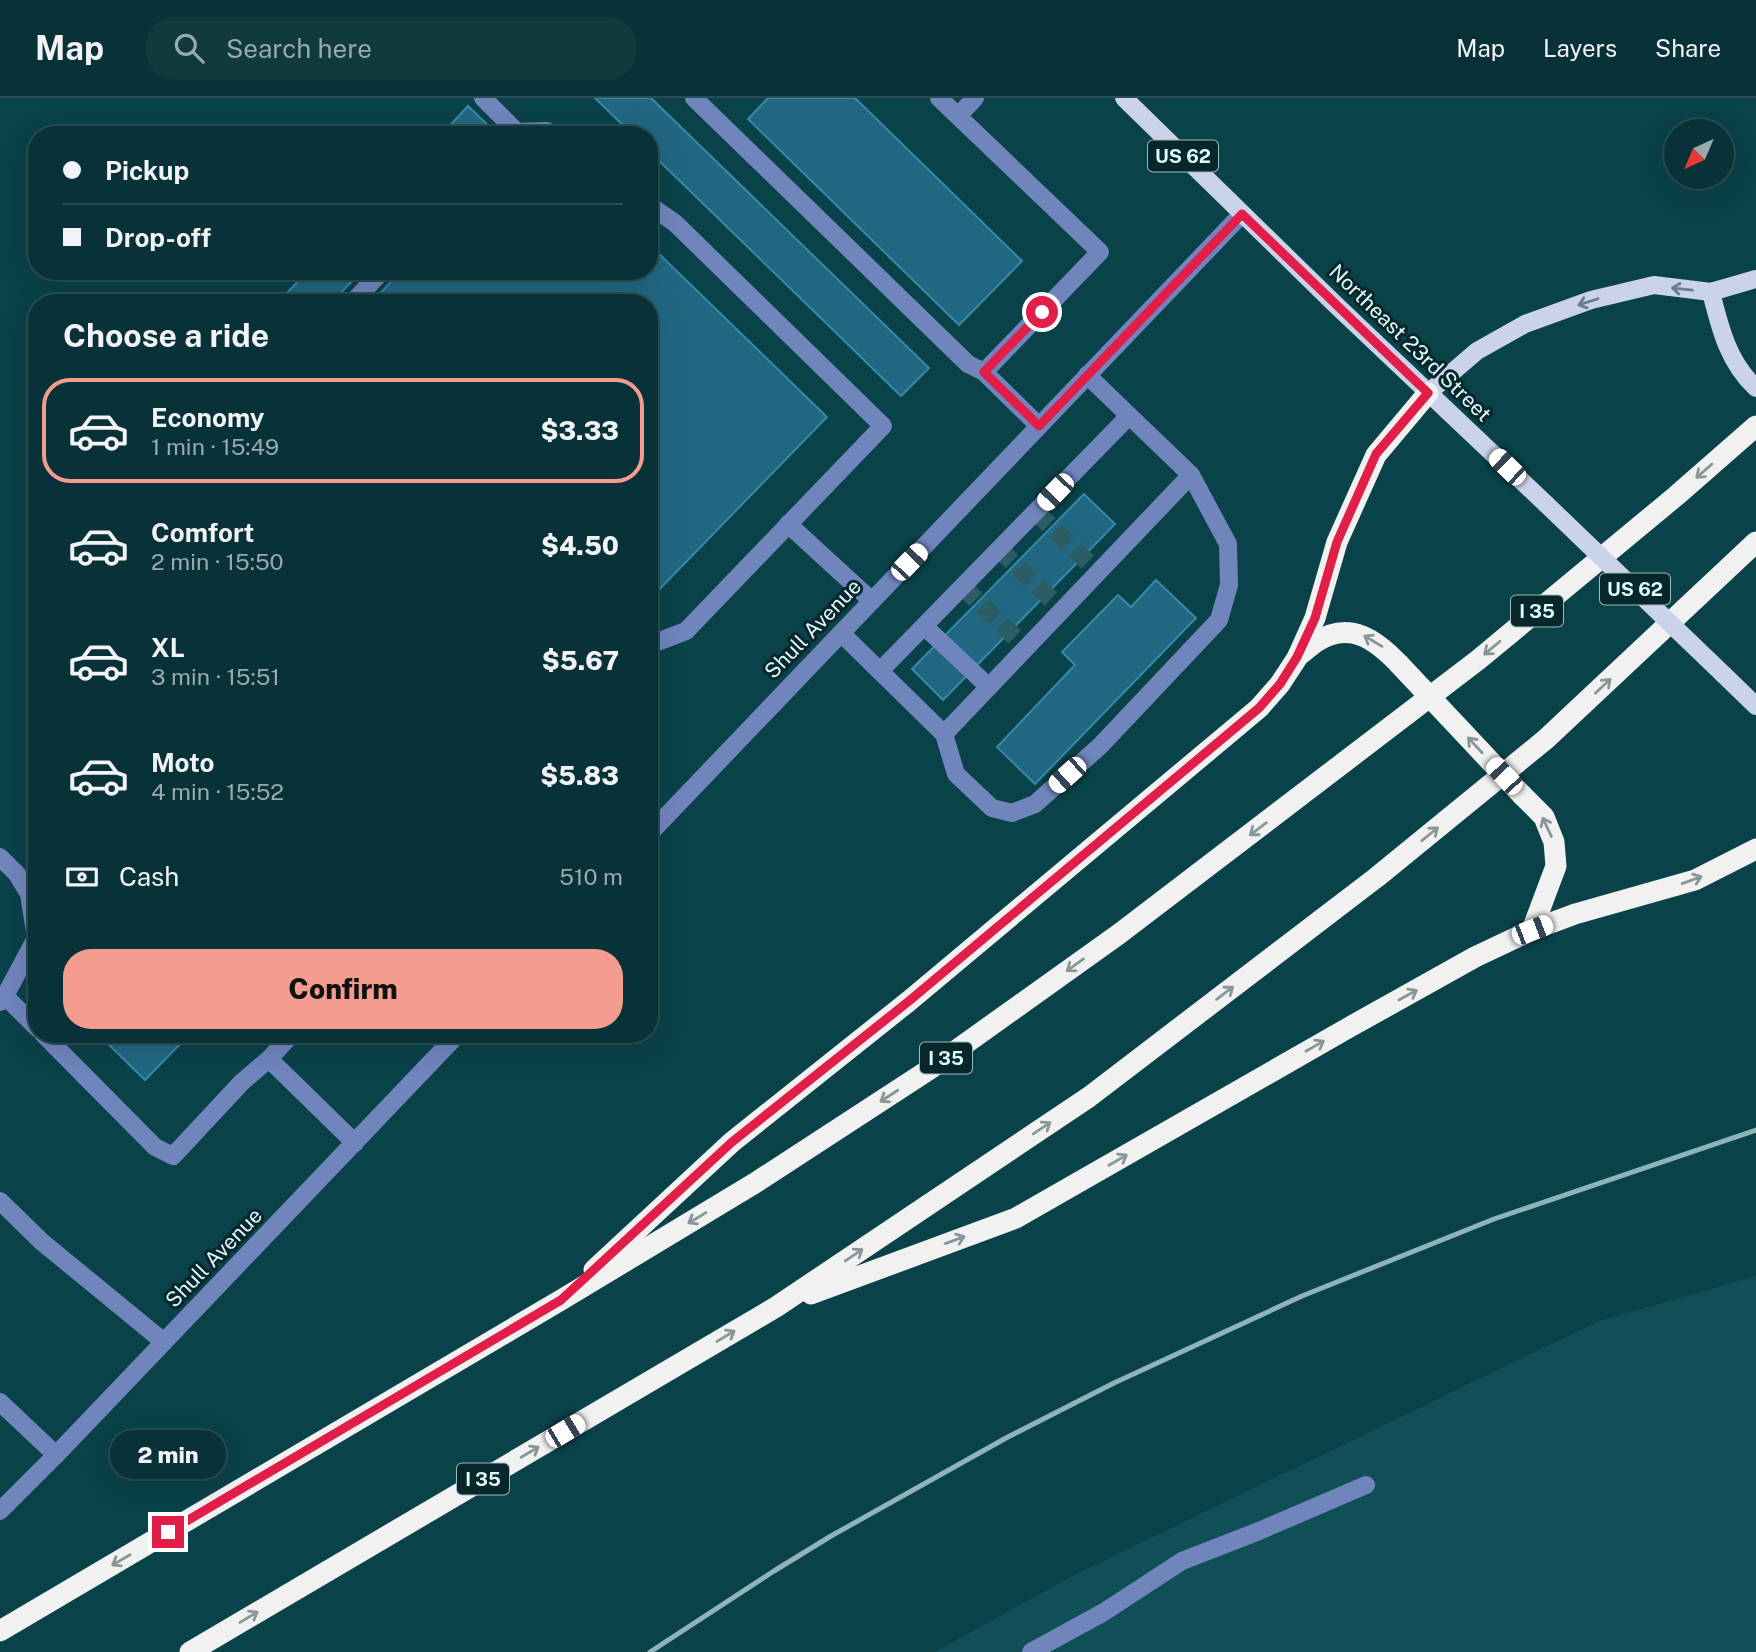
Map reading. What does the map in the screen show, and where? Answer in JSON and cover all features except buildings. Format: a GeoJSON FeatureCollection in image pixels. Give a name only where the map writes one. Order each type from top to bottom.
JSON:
{"type":"FeatureCollection","features":[{"type":"Feature","properties":{"kind":"highway"},"geometry":{"type":"LineString","coordinates":[[561,1300],[732,1142],[909,1001],[1259,708],[1280,684],[1297,657],[1315,618],[1337,542],[1376,454],[1428,393]]}},
{"type":"Feature","properties":{"kind":"highway","name":"I 35"},"geometry":{"type":"LineString","coordinates":[[0,1631],[755,1183],[930,1069],[1119,934],[1478,660],[1756,426]]}},
{"type":"Feature","properties":{"kind":"highway","name":"I 35"},"geometry":{"type":"LineString","coordinates":[[191,1652],[776,1307],[1089,1097],[1377,877],[1545,738],[1756,541]]}},
{"type":"Feature","properties":{"kind":"highway"},"geometry":{"type":"LineString","coordinates":[[1297,657],[1318,641],[1340,633],[1361,635],[1381,646],[1544,817],[1554,842],[1556,866],[1532,930]]}},
{"type":"Feature","properties":{"kind":"highway"},"geometry":{"type":"LineString","coordinates":[[776,1307],[1016,1218],[1475,957],[1532,930],[1695,880],[1756,849]]}},
{"type":"Feature","properties":{"kind":"main road","name":"Northeast 23rd Street"},"geometry":{"type":"LineString","coordinates":[[1125,98],[1242,214],[1756,706]]}},
{"type":"Feature","properties":{"kind":"main road"},"geometry":{"type":"LineString","coordinates":[[1428,393],[1477,351],[1525,324],[1591,300],[1654,285],[1711,292],[1756,279]]}},
{"type":"Feature","properties":{"kind":"main road"},"geometry":{"type":"LineString","coordinates":[[1711,292],[1733,359],[1750,382]]}},
{"type":"Feature","properties":{"kind":"street"},"geometry":{"type":"LineString","coordinates":[[483,98],[509,126]]}},
{"type":"Feature","properties":{"kind":"street"},"geometry":{"type":"LineString","coordinates":[[694,98],[968,364],[984,372],[1039,426]]}},
{"type":"Feature","properties":{"kind":"street"},"geometry":{"type":"LineString","coordinates":[[939,98],[1100,252],[984,372]]}},
{"type":"Feature","properties":{"kind":"street"},"geometry":{"type":"LineString","coordinates":[[958,116],[975,98]]}},
{"type":"Feature","properties":{"kind":"street"},"geometry":{"type":"LineString","coordinates":[[658,211],[675,223],[883,426],[685,631],[658,642]]}},
{"type":"Feature","properties":{"kind":"street","name":"Shull Avenue"},"geometry":{"type":"LineString","coordinates":[[658,819],[872,601],[1242,214]]}},
{"type":"Feature","properties":{"kind":"street"},"geometry":{"type":"LineString","coordinates":[[360,294],[374,280]]}},
{"type":"Feature","properties":{"kind":"street"},"geometry":{"type":"LineString","coordinates":[[841,633],[944,734],[956,774],[992,808],[1012,813],[1035,804],[1109,736],[1219,620],[1229,584],[1228,544],[1191,475],[1087,375]]}},
{"type":"Feature","properties":{"kind":"street"},"geometry":{"type":"LineString","coordinates":[[880,671],[1129,416]]}},
{"type":"Feature","properties":{"kind":"street"},"geometry":{"type":"LineString","coordinates":[[944,734],[1191,475]]}},
{"type":"Feature","properties":{"kind":"street"},"geometry":{"type":"LineString","coordinates":[[788,524],[872,601]]}},
{"type":"Feature","properties":{"kind":"street"},"geometry":{"type":"LineString","coordinates":[[924,626],[989,687]]}},
{"type":"Feature","properties":{"kind":"street"},"geometry":{"type":"LineString","coordinates":[[0,857],[17,874],[28,892]]}},
{"type":"Feature","properties":{"kind":"street"},"geometry":{"type":"LineString","coordinates":[[28,953],[3,999],[28,1020]]}},
{"type":"Feature","properties":{"kind":"street"},"geometry":{"type":"LineString","coordinates":[[52,1043],[155,1147],[173,1156],[242,1082],[284,1043]]}},
{"type":"Feature","properties":{"kind":"street","name":"Shull Avenue"},"geometry":{"type":"LineString","coordinates":[[0,1511],[449,1043]]}},
{"type":"Feature","properties":{"kind":"street"},"geometry":{"type":"LineString","coordinates":[[269,1059],[355,1143]]}},
{"type":"Feature","properties":{"kind":"street"},"geometry":{"type":"LineString","coordinates":[[0,1201],[42,1242],[164,1342]]}},
{"type":"Feature","properties":{"kind":"street"},"geometry":{"type":"LineString","coordinates":[[0,1402],[56,1455]]}},
{"type":"Feature","properties":{"kind":"street"},"geometry":{"type":"LineString","coordinates":[[1031,1652],[1104,1612],[1182,1561],[1366,1485]]}},
{"type":"Feature","properties":{"kind":"shaded area"},"geometry":{"type":"Polygon","coordinates":[[[1756,1276],[1756,1652],[935,1652],[1074,1575],[1599,1321],[1756,1276]]]}},
{"type":"Feature","properties":{"kind":"tunnel"},"geometry":{"type":"LineString","coordinates":[[1036,512],[1098,572]]}},
{"type":"Feature","properties":{"kind":"tunnel"},"geometry":{"type":"LineString","coordinates":[[999,549],[1062,610]]}},
{"type":"Feature","properties":{"kind":"tunnel"},"geometry":{"type":"LineString","coordinates":[[963,587],[1026,648]]}},
{"type":"Feature","properties":{"kind":"railway"},"geometry":{"type":"LineString","coordinates":[[650,1652],[831,1536],[1006,1438],[1114,1383],[1302,1296],[1494,1219],[1756,1130]]}},
{"type":"Feature","properties":{"kind":"route"},"geometry":{"type":"LineString","coordinates":[[168,1532],[561,1300],[732,1142],[909,1001],[1165,788],[1259,708],[1280,684],[1297,657],[1315,618],[1337,542],[1376,454],[1428,393],[1242,214],[1039,426],[984,372],[1042,312]]}}]}
